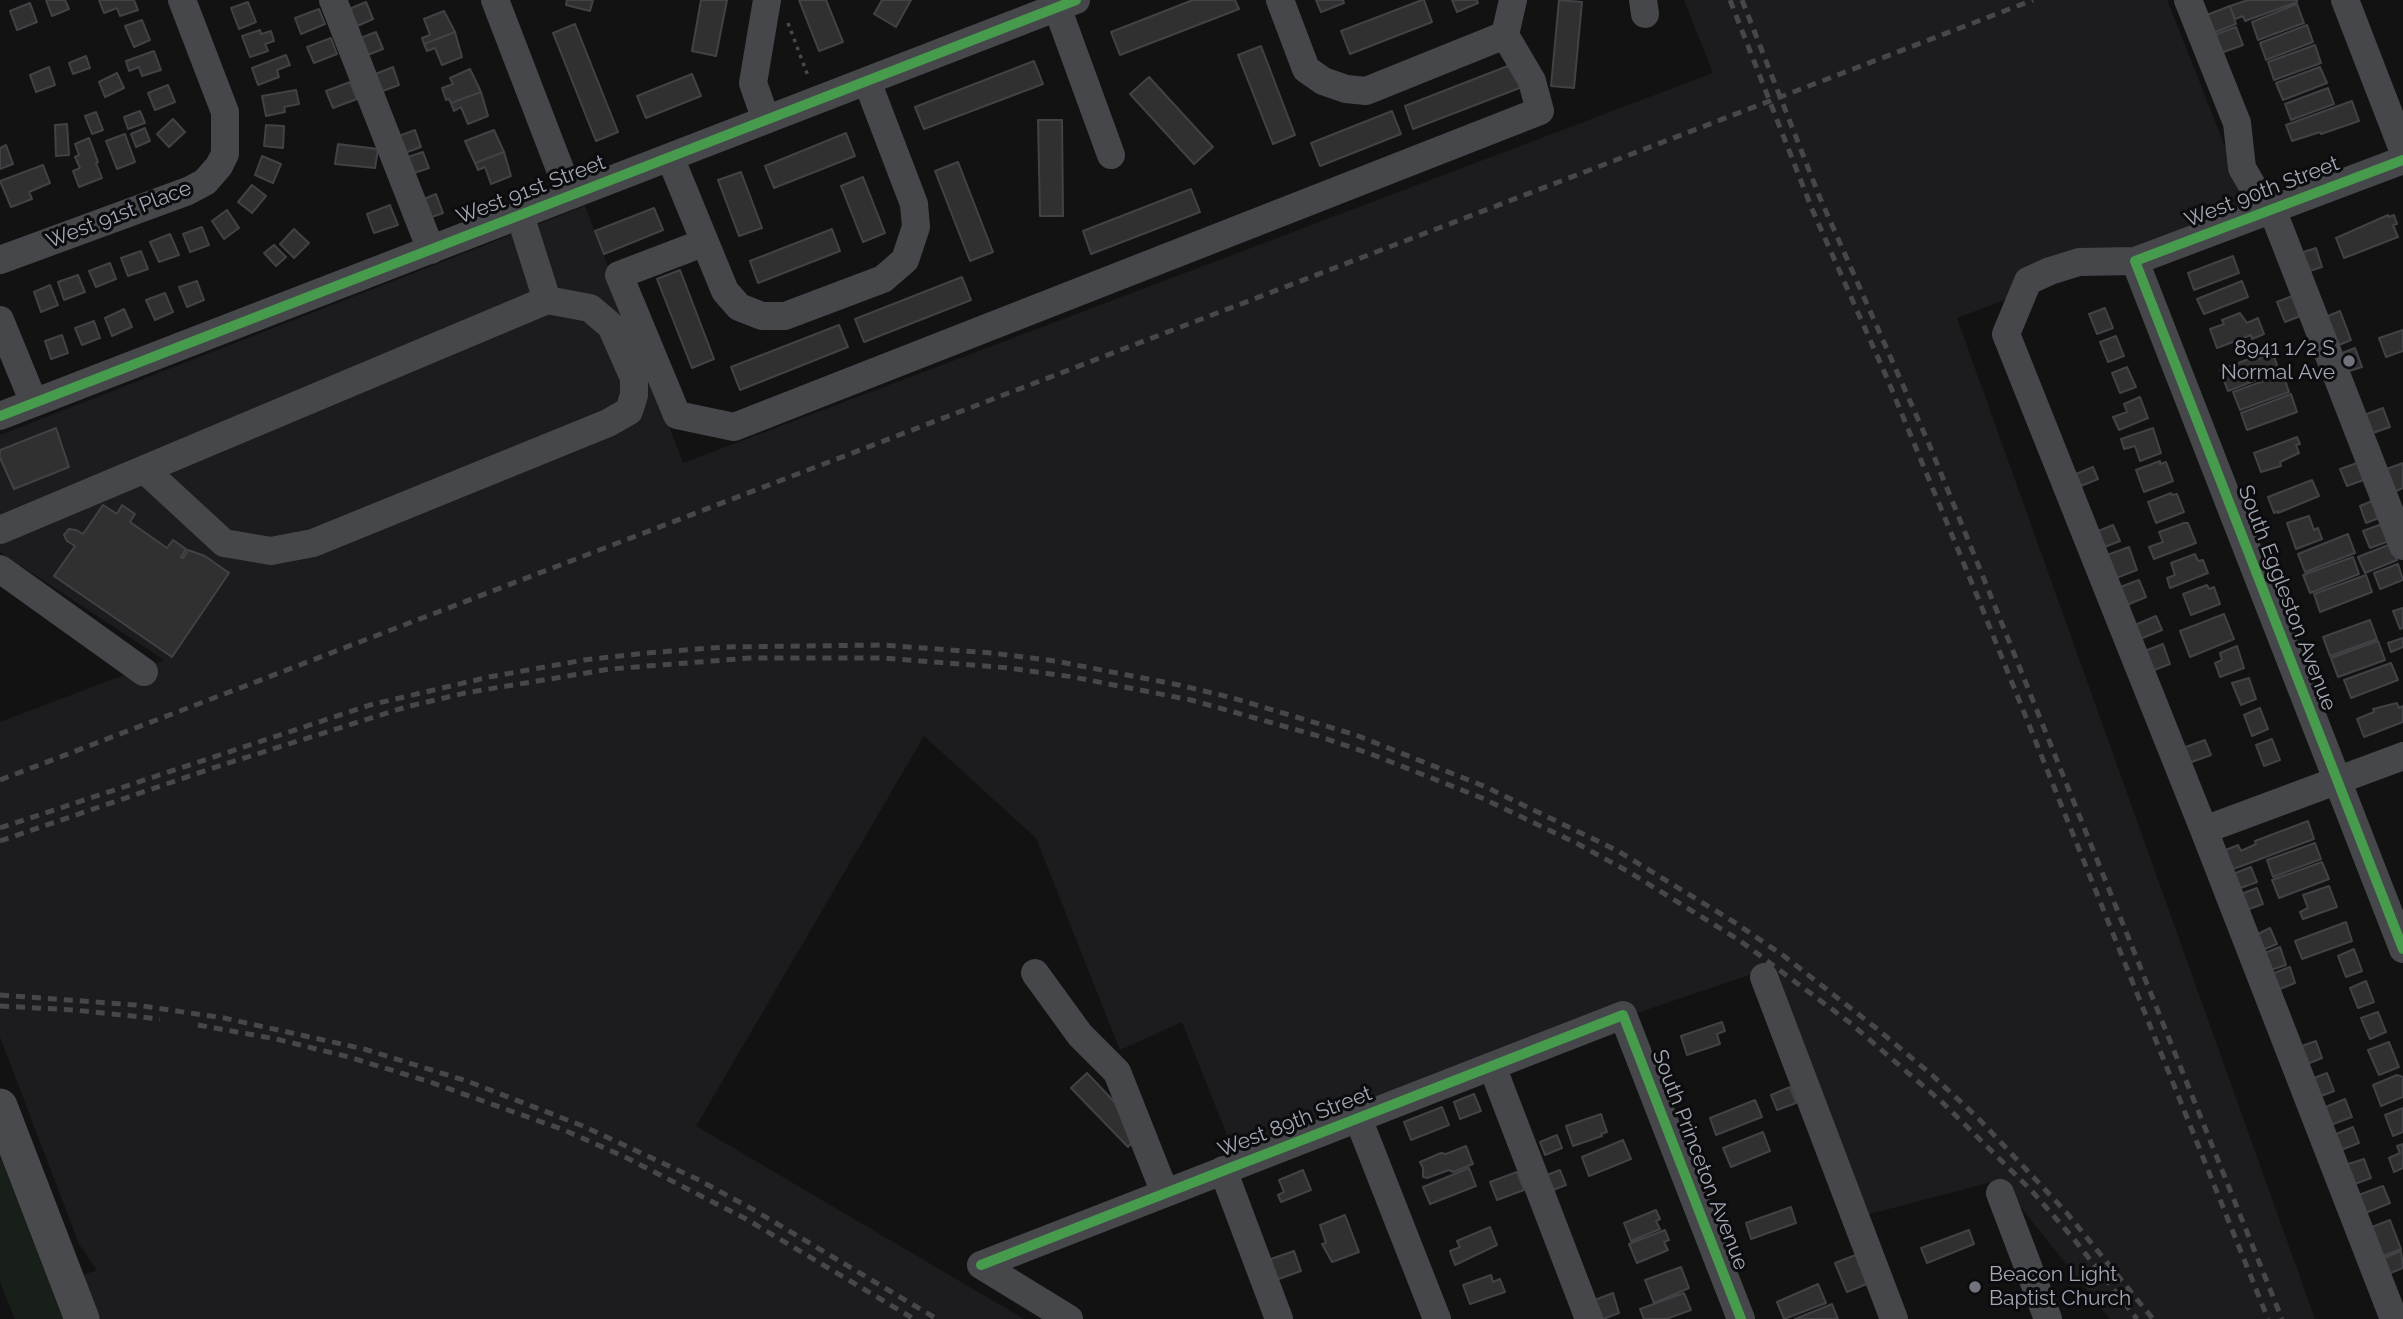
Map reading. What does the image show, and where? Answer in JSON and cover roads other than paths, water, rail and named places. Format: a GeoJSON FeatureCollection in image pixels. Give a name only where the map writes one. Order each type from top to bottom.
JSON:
{"type":"FeatureCollection","features":[{"type":"Feature","properties":{"kind":"main road"},"geometry":{"type":"LineString","coordinates":[[0,1106],[82,1319]]}},
{"type":"Feature","properties":{"kind":"street","name":"West 91st Place"},"geometry":{"type":"LineString","coordinates":[[0,260],[188,191],[205,182],[219,166],[225,153],[225,112],[182,0]]}},
{"type":"Feature","properties":{"kind":"street"},"geometry":{"type":"LineString","coordinates":[[333,0],[430,250]]}},
{"type":"Feature","properties":{"kind":"street"},"geometry":{"type":"LineString","coordinates":[[495,0],[570,195]]}},
{"type":"Feature","properties":{"kind":"street"},"geometry":{"type":"LineString","coordinates":[[1280,0],[1306,69],[1323,81],[1346,89],[1366,91],[1505,35]]}},
{"type":"Feature","properties":{"kind":"street"},"geometry":{"type":"LineString","coordinates":[[2188,0],[2237,123],[2242,168],[2256,192],[2272,209],[2403,546]]}},
{"type":"Feature","properties":{"kind":"street"},"geometry":{"type":"LineString","coordinates":[[2345,0],[2403,150]]}},
{"type":"Feature","properties":{"kind":"street"},"geometry":{"type":"LineString","coordinates":[[703,243],[619,275],[677,415],[734,427],[1540,111],[1532,81],[1505,35],[1514,1]]}},
{"type":"Feature","properties":{"kind":"street"},"geometry":{"type":"LineString","coordinates":[[1067,4],[1111,155]]}},
{"type":"Feature","properties":{"kind":"street","name":"West 91st Street"},"geometry":{"type":"LineString","coordinates":[[0,416],[1067,4]]}},
{"type":"Feature","properties":{"kind":"street"},"geometry":{"type":"LineString","coordinates":[[766,120],[753,83],[775,6]]}},
{"type":"Feature","properties":{"kind":"street"},"geometry":{"type":"LineString","coordinates":[[670,157],[725,292],[740,307],[762,316],[785,316],[883,279],[905,260],[916,227],[914,204],[867,81]]}},
{"type":"Feature","properties":{"kind":"street","name":"West 90th Street"},"geometry":{"type":"LineString","coordinates":[[2394,1319],[2204,830],[2006,334],[2028,281],[2050,271],[2079,262],[2135,261],[2403,160]]}},
{"type":"Feature","properties":{"kind":"street"},"geometry":{"type":"LineString","coordinates":[[520,215],[547,300]]}},
{"type":"Feature","properties":{"kind":"street","name":"South Eggleston Avenue"},"geometry":{"type":"LineString","coordinates":[[2135,261],[2403,949]]}},
{"type":"Feature","properties":{"kind":"street"},"geometry":{"type":"LineString","coordinates":[[0,530],[146,471],[547,300],[590,308],[611,326],[634,378],[634,395],[629,411],[608,423],[313,543],[271,551],[224,543],[146,471]]}},
{"type":"Feature","properties":{"kind":"street"},"geometry":{"type":"LineString","coordinates":[[0,320],[34,403]]}},
{"type":"Feature","properties":{"kind":"street"},"geometry":{"type":"LineString","coordinates":[[0,569],[144,672]]}},
{"type":"Feature","properties":{"kind":"street"},"geometry":{"type":"LineString","coordinates":[[2204,830],[2403,756]]}},
{"type":"Feature","properties":{"kind":"street"},"geometry":{"type":"LineString","coordinates":[[1035,973],[1080,1035],[1117,1072],[1166,1193]]}},
{"type":"Feature","properties":{"kind":"street"},"geometry":{"type":"LineString","coordinates":[[1763,976],[1894,1319]]}},
{"type":"Feature","properties":{"kind":"street","name":"West 89th Street"},"geometry":{"type":"LineString","coordinates":[[1069,1319],[981,1265],[1623,1015]]}},
{"type":"Feature","properties":{"kind":"street","name":"South Princeton Avenue"},"geometry":{"type":"LineString","coordinates":[[1623,1015],[1741,1319]]}},
{"type":"Feature","properties":{"kind":"street"},"geometry":{"type":"LineString","coordinates":[[1492,1066],[1589,1319]]}},
{"type":"Feature","properties":{"kind":"street"},"geometry":{"type":"LineString","coordinates":[[1358,1118],[1437,1319]]}},
{"type":"Feature","properties":{"kind":"street"},"geometry":{"type":"LineString","coordinates":[[1223,1170],[1279,1319]]}},
{"type":"Feature","properties":{"kind":"street"},"geometry":{"type":"LineString","coordinates":[[2000,1193],[2048,1319]]}},
{"type":"Feature","properties":{"kind":"railway"},"geometry":{"type":"LineString","coordinates":[[1730,0],[1812,209],[1887,378],[1978,598],[2268,1319]]}},
{"type":"Feature","properties":{"kind":"railway"},"geometry":{"type":"LineString","coordinates":[[1742,0],[1820,198],[1929,444],[2282,1319]]}},
{"type":"Feature","properties":{"kind":"railway"},"geometry":{"type":"LineString","coordinates":[[0,780],[2033,0]]}},
{"type":"Feature","properties":{"kind":"railway"},"geometry":{"type":"LineString","coordinates":[[0,828],[370,705],[489,677],[584,660],[725,647],[882,645],[992,653],[1055,661],[1179,685],[1233,698],[1356,735],[1486,787],[1618,851],[1734,922],[1784,956],[1876,1028],[1978,1118],[2066,1212],[2153,1319]]}},
{"type":"Feature","properties":{"kind":"railway"},"geometry":{"type":"LineString","coordinates":[[0,841],[222,765],[406,707],[465,693],[610,669],[750,658],[883,658],[1009,668],[1073,677],[1191,700],[1315,735],[1482,798],[1629,872],[1739,940],[1849,1022],[1943,1103],[2031,1190],[2137,1319]]}},
{"type":"Feature","properties":{"kind":"railway"},"geometry":{"type":"LineString","coordinates":[[0,995],[136,1005],[224,1018],[364,1049],[467,1081],[583,1126],[697,1179],[937,1319]]}},
{"type":"Feature","properties":{"kind":"railway"},"geometry":{"type":"LineString","coordinates":[[0,1006],[160,1019]]}},
{"type":"Feature","properties":{"kind":"railway"},"geometry":{"type":"LineString","coordinates":[[198,1025],[276,1039],[349,1057],[430,1082],[564,1130],[627,1158],[746,1219],[914,1319]]}},
{"type":"Feature","properties":{"kind":"place","name":"8941 1/2 S Normal Ave"},"geometry":{"type":"Point","coordinates":[2349,361]}},
{"type":"Feature","properties":{"kind":"place","name":"Beacon Light Baptist Church"},"geometry":{"type":"Point","coordinates":[1975,1287]}}]}
